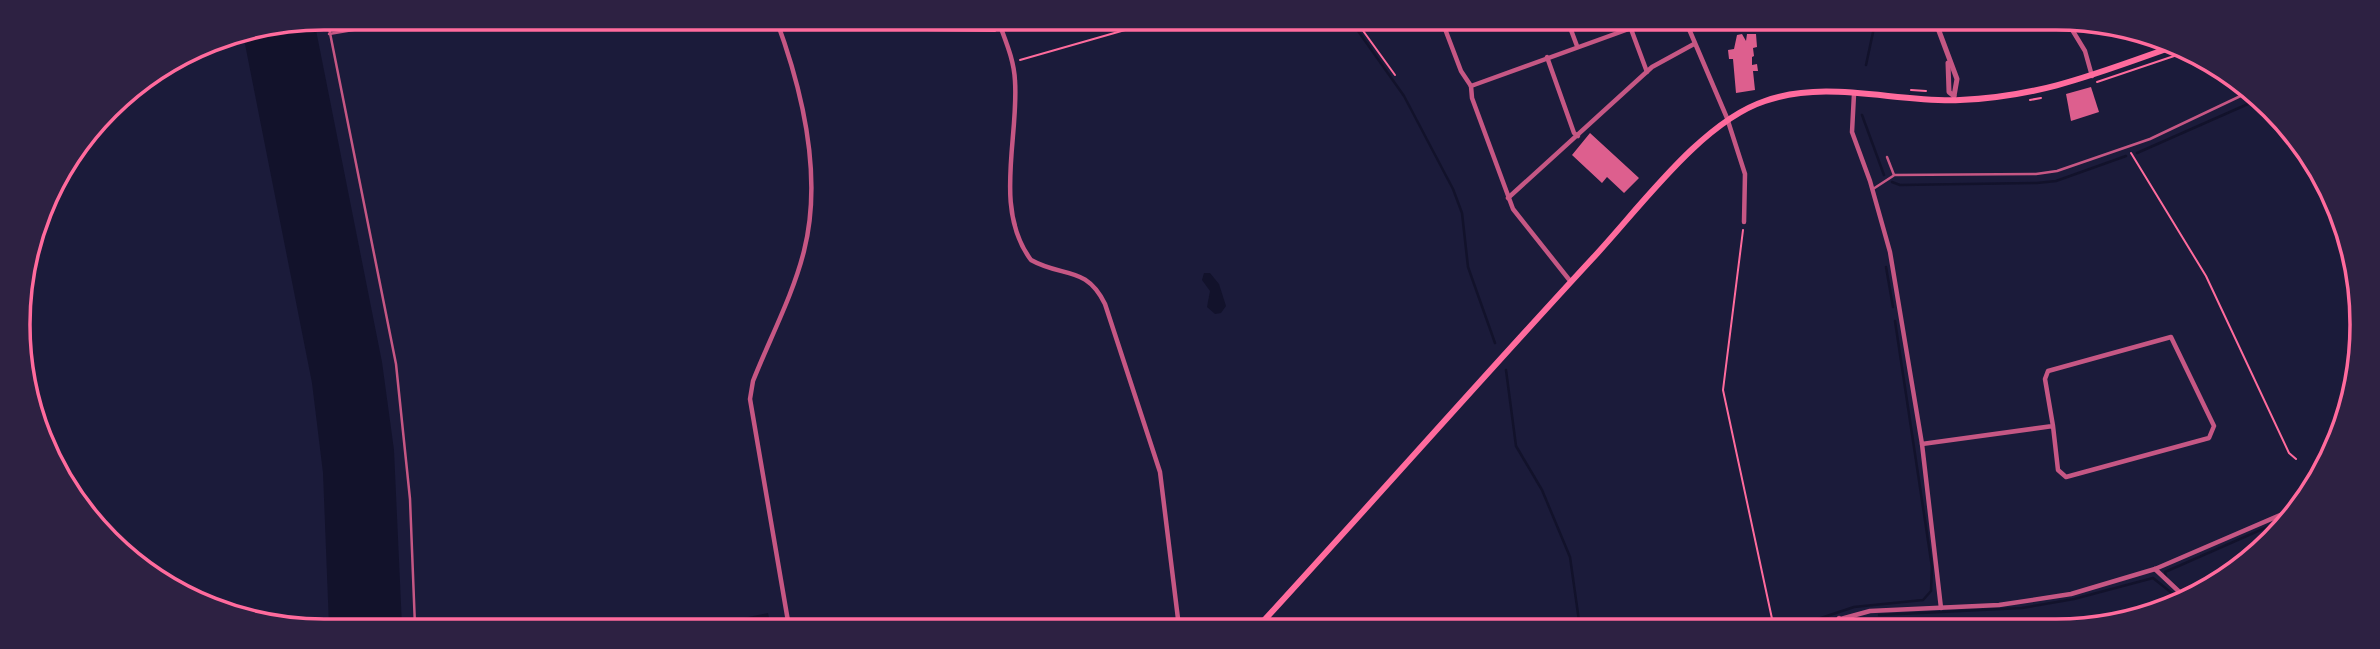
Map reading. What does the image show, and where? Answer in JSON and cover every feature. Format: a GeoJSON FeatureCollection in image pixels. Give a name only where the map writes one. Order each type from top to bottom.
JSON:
{"type":"FeatureCollection","features":[{"type":"Feature","properties":{"kind":"main road"},"geometry":{"type":"LineString","coordinates":[[1265,619],[1571,282],[1726,116],[1782,95],[1809,91],[1956,98],[2026,95],[2093,79],[2164,50]]}},
{"type":"Feature","properties":{"kind":"street"},"geometry":{"type":"LineString","coordinates":[[780,30],[805,119],[809,218],[802,259],[753,381],[750,399],[788,619]]}},
{"type":"Feature","properties":{"kind":"street"},"geometry":{"type":"LineString","coordinates":[[1001,30],[1016,82],[1011,180],[1018,236],[1031,260],[1089,280],[1097,287],[1105,304],[1151,439],[1162,480],[1169,533],[1169,566],[1178,619]]}},
{"type":"Feature","properties":{"kind":"street"},"geometry":{"type":"LineString","coordinates":[[1445,30],[1461,71],[1471,86],[1472,98],[1508,198],[1518,218],[1571,282]]}},
{"type":"Feature","properties":{"kind":"street"},"geometry":{"type":"LineString","coordinates":[[1571,30],[1577,46]]}},
{"type":"Feature","properties":{"kind":"street"},"geometry":{"type":"LineString","coordinates":[[1471,86],[1628,30]]}},
{"type":"Feature","properties":{"kind":"street"},"geometry":{"type":"LineString","coordinates":[[1631,30],[1647,72]]}},
{"type":"Feature","properties":{"kind":"street"},"geometry":{"type":"LineString","coordinates":[[1689,30],[1726,116],[1745,174],[1744,222]]}},
{"type":"Feature","properties":{"kind":"street"},"geometry":{"type":"LineString","coordinates":[[1938,30],[1948,60],[1950,92],[1956,98]]}},
{"type":"Feature","properties":{"kind":"street"},"geometry":{"type":"LineString","coordinates":[[2072,30],[2085,51],[2093,79]]}},
{"type":"Feature","properties":{"kind":"street"},"geometry":{"type":"LineString","coordinates":[[1508,198],[1647,72],[1694,44]]}},
{"type":"Feature","properties":{"kind":"street"},"geometry":{"type":"LineString","coordinates":[[1547,57],[1578,136]]}},
{"type":"Feature","properties":{"kind":"street"},"geometry":{"type":"LineString","coordinates":[[1854,94],[1852,132],[1890,252],[1923,444],[1941,608]]}},
{"type":"Feature","properties":{"kind":"street"},"geometry":{"type":"LineString","coordinates":[[2171,337],[2214,426],[2209,438],[2066,477],[2059,470],[2053,426],[2045,379],[2048,370],[2171,337]]}},
{"type":"Feature","properties":{"kind":"street"},"geometry":{"type":"LineString","coordinates":[[1923,444],[2053,426]]}},
{"type":"Feature","properties":{"kind":"street"},"geometry":{"type":"LineString","coordinates":[[1836,619],[1870,611],[2022,602],[2071,594],[2155,569],[2280,515]]}},
{"type":"Feature","properties":{"kind":"street"},"geometry":{"type":"LineString","coordinates":[[2155,569],[2179,592]]}},
{"type":"Feature","properties":{"kind":"lane"},"geometry":{"type":"LineString","coordinates":[[328,30],[396,364],[411,499],[415,619]]}},
{"type":"Feature","properties":{"kind":"lane"},"geometry":{"type":"LineString","coordinates":[[329,34],[353,30]]}},
{"type":"Feature","properties":{"kind":"lane"},"geometry":{"type":"LineString","coordinates":[[1872,189],[1894,175],[2043,174],[2128,147],[2241,96]]}},
{"type":"Feature","properties":{"kind":"lane"},"geometry":{"type":"LineString","coordinates":[[1887,157],[1894,175]]}},
{"type":"Feature","properties":{"kind":"path"},"geometry":{"type":"LineString","coordinates":[[890,30],[1002,33]]}},
{"type":"Feature","properties":{"kind":"path"},"geometry":{"type":"LineString","coordinates":[[1012,62],[1125,30]]}},
{"type":"Feature","properties":{"kind":"path"},"geometry":{"type":"LineString","coordinates":[[1362,30],[1395,75]]}},
{"type":"Feature","properties":{"kind":"path"},"geometry":{"type":"LineString","coordinates":[[2093,79],[2175,55]]}},
{"type":"Feature","properties":{"kind":"path"},"geometry":{"type":"LineString","coordinates":[[2128,147],[2206,276],[2290,453],[2296,459]]}},
{"type":"Feature","properties":{"kind":"path"},"geometry":{"type":"LineString","coordinates":[[1744,222],[1738,248],[1723,390],[1772,619]]}},
{"type":"Feature","properties":{"kind":"shaded area"},"geometry":{"type":"Polygon","coordinates":[[[305,30],[316,30],[382,362],[394,450],[402,619],[329,619],[323,473],[312,383],[244,41],[305,30]]]}},
{"type":"Feature","properties":{"kind":"shaded area"},"geometry":{"type":"Polygon","coordinates":[[[1204,273],[1210,273],[1219,284],[1226,306],[1221,313],[1215,314],[1207,307],[1210,291],[1202,280],[1204,273]]]}},
{"type":"Feature","properties":{"kind":"shaded area"},"geometry":{"type":"Polygon","coordinates":[[[768,613],[769,619],[739,619],[768,613]]]}},
{"type":"Feature","properties":{"kind":"building"},"geometry":{"type":"Polygon","coordinates":[[[1742,34],[1746,41],[1747,34],[1756,34],[1757,47],[1753,48],[1752,65],[1757,64],[1758,71],[1753,71],[1755,90],[1736,93],[1733,59],[1729,59],[1728,50],[1734,49],[1737,35],[1742,34]]]}},
{"type":"Feature","properties":{"kind":"building"},"geometry":{"type":"Polygon","coordinates":[[[2091,87],[2099,112],[2071,121],[2066,94],[2091,87]]]}},
{"type":"Feature","properties":{"kind":"building"},"geometry":{"type":"Polygon","coordinates":[[[1590,133],[1639,178],[1624,193],[1607,177],[1602,183],[1572,155],[1590,133]]]}},
{"type":"Feature","properties":{"kind":"waterway"},"geometry":{"type":"LineString","coordinates":[[1357,30],[1404,96],[1453,189],[1462,213],[1468,267],[1495,343]]}},
{"type":"Feature","properties":{"kind":"waterway"},"geometry":{"type":"LineString","coordinates":[[1866,65],[1874,30]]}},
{"type":"Feature","properties":{"kind":"waterway"},"geometry":{"type":"LineString","coordinates":[[2137,153],[2250,103]]}},
{"type":"Feature","properties":{"kind":"waterway"},"geometry":{"type":"LineString","coordinates":[[1862,115],[1884,175]]}},
{"type":"Feature","properties":{"kind":"waterway"},"geometry":{"type":"LineString","coordinates":[[1892,182],[1900,185],[2056,181],[2126,156]]}},
{"type":"Feature","properties":{"kind":"waterway"},"geometry":{"type":"LineString","coordinates":[[1886,267],[1893,307]]}},
{"type":"Feature","properties":{"kind":"waterway"},"geometry":{"type":"LineString","coordinates":[[1818,619],[1854,607],[1923,600],[1931,591],[1932,567],[1895,321]]}},
{"type":"Feature","properties":{"kind":"waterway"},"geometry":{"type":"LineString","coordinates":[[1506,370],[1516,446],[1542,490],[1570,557],[1579,619]]}},
{"type":"Feature","properties":{"kind":"waterway"},"geometry":{"type":"LineString","coordinates":[[2166,577],[2165,572],[2271,525]]}},
{"type":"Feature","properties":{"kind":"waterway"},"geometry":{"type":"LineString","coordinates":[[1879,615],[2022,608],[2074,599],[2153,578],[2174,594]]}}]}
